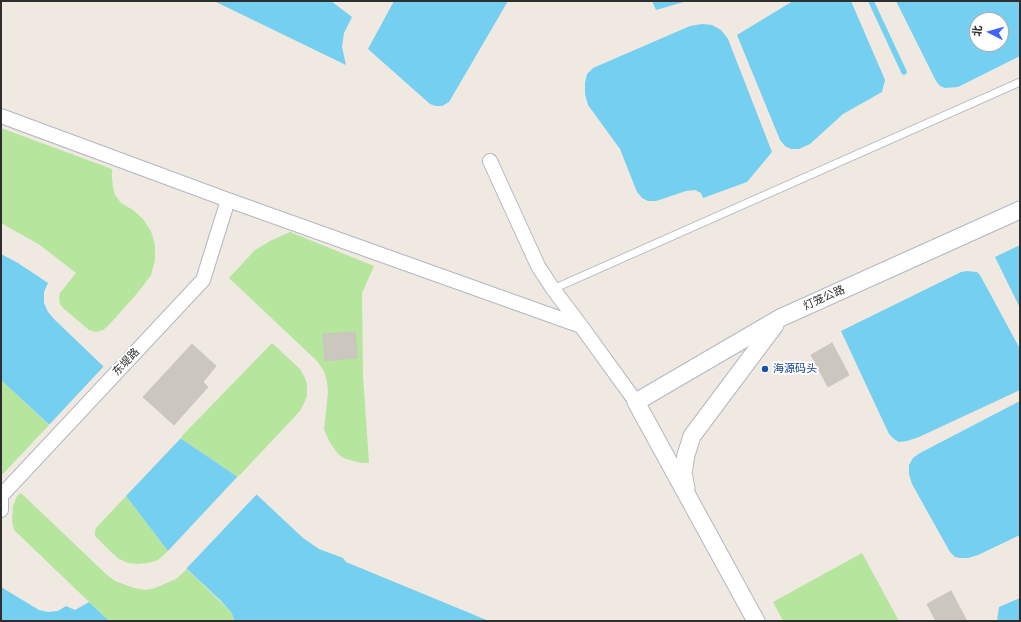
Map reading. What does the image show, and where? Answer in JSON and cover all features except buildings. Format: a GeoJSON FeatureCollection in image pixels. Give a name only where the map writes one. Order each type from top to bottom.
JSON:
{"type":"FeatureCollection","features":[{"type":"Feature","properties":{"kind":"street"},"geometry":{"type":"LineString","coordinates":[[1,116],[228,200],[581,326]]}},
{"type":"Feature","properties":{"kind":"street"},"geometry":{"type":"LineString","coordinates":[[490,161],[538,266],[553,289],[636,402],[756,621]]}},
{"type":"Feature","properties":{"kind":"street","name":"东堤路"},"geometry":{"type":"LineString","coordinates":[[1,510],[1,496],[203,280],[228,200]]}},
{"type":"Feature","properties":{"kind":"street","name":"灯笼公路"},"geometry":{"type":"LineString","coordinates":[[636,402],[780,318],[1020,210]]}},
{"type":"Feature","properties":{"kind":"street"},"geometry":{"type":"LineString","coordinates":[[686,494],[683,473],[686,455],[692,436],[780,318]]}},
{"type":"Feature","properties":{"kind":"lane"},"geometry":{"type":"LineString","coordinates":[[553,289],[1020,82]]}},
{"type":"Feature","properties":{"kind":"green space"},"geometry":{"type":"Polygon","coordinates":[[[1,128],[112,169],[115,195],[121,203],[133,210],[143,219],[151,231],[155,245],[155,260],[151,275],[134,297],[103,330],[96,332],[89,330],[60,304],[60,293],[76,273],[40,245],[1,223],[1,128]]]}},
{"type":"Feature","properties":{"kind":"green space"},"geometry":{"type":"Polygon","coordinates":[[[290,232],[374,266],[362,293],[363,376],[369,463],[361,463],[346,459],[339,455],[330,443],[324,429],[328,393],[327,382],[324,371],[317,361],[229,278],[255,250],[290,232]]]}},
{"type":"Feature","properties":{"kind":"green space"},"geometry":{"type":"Polygon","coordinates":[[[272,343],[300,369],[307,384],[307,396],[300,411],[238,477],[180,438],[272,343]]]}},
{"type":"Feature","properties":{"kind":"green space"},"geometry":{"type":"Polygon","coordinates":[[[1,380],[49,425],[1,476],[1,380]]]}},
{"type":"Feature","properties":{"kind":"green space"},"geometry":{"type":"Polygon","coordinates":[[[21,493],[115,581],[134,588],[145,590],[155,588],[176,579],[187,569],[231,612],[235,621],[109,621],[14,530],[12,521],[13,506],[17,496],[21,493]]]}},
{"type":"Feature","properties":{"kind":"green space"},"geometry":{"type":"Polygon","coordinates":[[[126,496],[168,551],[158,560],[138,564],[128,563],[119,559],[95,536],[96,528],[126,496]]]}},
{"type":"Feature","properties":{"kind":"green space"},"geometry":{"type":"Polygon","coordinates":[[[862,553],[899,621],[783,621],[773,602],[862,553]]]}},
{"type":"Feature","properties":{"kind":"water"},"geometry":{"type":"Polygon","coordinates":[[[214,1],[331,1],[352,17],[344,33],[342,47],[346,65],[214,1]]]}},
{"type":"Feature","properties":{"kind":"water"},"geometry":{"type":"Polygon","coordinates":[[[394,1],[508,1],[449,102],[442,106],[430,104],[368,49],[394,1]]]}},
{"type":"Feature","properties":{"kind":"water"},"geometry":{"type":"Polygon","coordinates":[[[652,1],[687,1],[656,10],[652,1]]]}},
{"type":"Feature","properties":{"kind":"water"},"geometry":{"type":"Polygon","coordinates":[[[793,1],[851,1],[885,80],[882,92],[843,114],[810,144],[799,149],[791,149],[785,146],[780,140],[737,35],[793,1]]]}},
{"type":"Feature","properties":{"kind":"water"},"geometry":{"type":"Polygon","coordinates":[[[896,1],[1020,1],[1020,56],[958,87],[945,88],[940,86],[936,81],[896,1]]]}},
{"type":"Feature","properties":{"kind":"water"},"geometry":{"type":"Polygon","coordinates":[[[702,24],[712,25],[721,30],[728,39],[772,152],[747,182],[703,198],[701,193],[695,190],[686,191],[656,201],[648,201],[642,198],[637,192],[620,149],[588,105],[585,94],[587,74],[593,68],[690,26],[702,24]]]}},
{"type":"Feature","properties":{"kind":"water"},"geometry":{"type":"Polygon","coordinates":[[[1020,245],[1020,308],[995,257],[1020,245]]]}},
{"type":"Feature","properties":{"kind":"water"},"geometry":{"type":"Polygon","coordinates":[[[1,254],[18,263],[48,283],[44,292],[44,303],[48,312],[103,366],[180,438],[238,477],[303,538],[319,549],[343,558],[346,562],[489,621],[235,621],[231,612],[220,600],[168,551],[126,496],[1,380],[1,254]]]}},
{"type":"Feature","properties":{"kind":"water"},"geometry":{"type":"Polygon","coordinates":[[[961,272],[977,272],[980,275],[1020,349],[1020,390],[919,437],[899,442],[889,434],[841,331],[961,272]]]}},
{"type":"Feature","properties":{"kind":"water"},"geometry":{"type":"Polygon","coordinates":[[[1020,401],[1020,535],[978,555],[968,558],[955,557],[950,552],[912,484],[909,474],[909,465],[913,458],[920,453],[1020,401]]]}},
{"type":"Feature","properties":{"kind":"water"},"geometry":{"type":"Polygon","coordinates":[[[1,587],[39,610],[48,612],[58,611],[66,606],[75,610],[89,602],[109,621],[1,621],[1,587]]]}},
{"type":"Feature","properties":{"kind":"water"},"geometry":{"type":"Polygon","coordinates":[[[1020,598],[1020,621],[997,621],[999,607],[1020,598]]]}},
{"type":"Feature","properties":{"kind":"pier"},"geometry":{"type":"Polygon","coordinates":[[[105,365],[182,437],[125,497],[48,426],[105,365]]]}},
{"type":"Feature","properties":{"kind":"pier"},"geometry":{"type":"Polygon","coordinates":[[[239,475],[258,493],[185,570],[166,553],[239,475]]]}},
{"type":"Feature","properties":{"kind":"waterway"},"geometry":{"type":"LineString","coordinates":[[871,1],[904,72]]}},
{"type":"Feature","properties":{"kind":"place","name":"海源码头"},"geometry":{"type":"Point","coordinates":[765,369]}}]}
